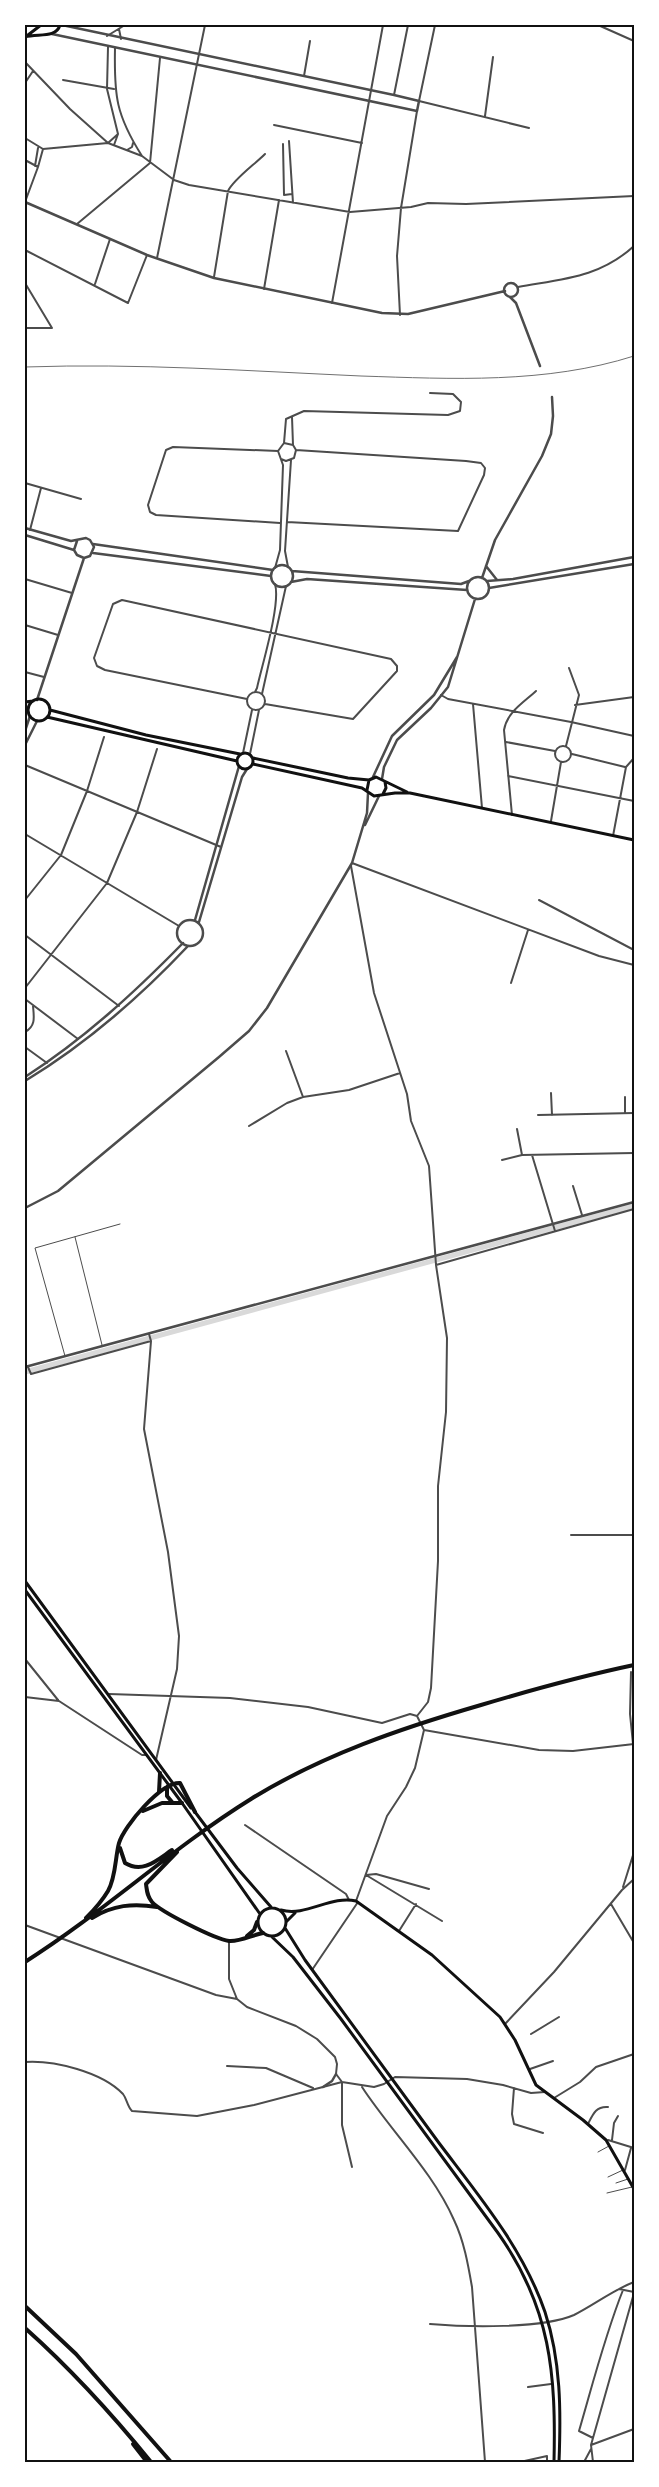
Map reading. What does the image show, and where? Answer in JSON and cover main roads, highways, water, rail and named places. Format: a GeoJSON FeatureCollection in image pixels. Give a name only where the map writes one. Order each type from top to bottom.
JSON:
{"type":"FeatureCollection","features":[{"type":"Feature","properties":{"kind":"highway"},"geometry":{"type":"LineString","coordinates":[[25,1962],[46,1949],[217,1821],[287,1778],[366,1743],[414,1725],[543,1687],[634,1665]]}},
{"type":"Feature","properties":{"kind":"highway"},"geometry":{"type":"LineString","coordinates":[[159,1792],[160,1774]]}},
{"type":"Feature","properties":{"kind":"highway"},"geometry":{"type":"LineString","coordinates":[[73,1929],[108,1891],[119,1843],[130,1822],[159,1792],[178,1782],[183,1785],[195,1812]]}},
{"type":"Feature","properties":{"kind":"highway"},"geometry":{"type":"LineString","coordinates":[[170,1786],[167,1796],[172,1802]]}},
{"type":"Feature","properties":{"kind":"highway"},"geometry":{"type":"LineString","coordinates":[[141,1812],[157,1804],[182,1803]]}},
{"type":"Feature","properties":{"kind":"highway"},"geometry":{"type":"LineString","coordinates":[[119,1843],[125,1863],[138,1869],[192,1839]]}},
{"type":"Feature","properties":{"kind":"highway"},"geometry":{"type":"LineString","coordinates":[[192,1839],[146,1884],[147,1893],[158,1907],[204,1932],[229,1941],[263,1933]]}},
{"type":"Feature","properties":{"kind":"highway"},"geometry":{"type":"LineString","coordinates":[[73,1929],[117,1906],[158,1907]]}},
{"type":"Feature","properties":{"kind":"highway"},"geometry":{"type":"LineString","coordinates":[[244,1938],[254,1930],[257,1922]]}},
{"type":"Feature","properties":{"kind":"highway"},"geometry":{"type":"LineString","coordinates":[[25,2306],[76,2354],[172,2462]]}},
{"type":"Feature","properties":{"kind":"highway"},"geometry":{"type":"LineString","coordinates":[[25,2328],[102,2402],[151,2462]]}},
{"type":"Feature","properties":{"kind":"highway"},"geometry":{"type":"LineString","coordinates":[[74,2374],[147,2462]]}},
{"type":"Feature","properties":{"kind":"main road"},"geometry":{"type":"LineString","coordinates":[[25,37],[52,34],[61,25]]}},
{"type":"Feature","properties":{"kind":"main road"},"geometry":{"type":"LineString","coordinates":[[25,37],[39,27],[45,34]]}},
{"type":"Feature","properties":{"kind":"main road"},"geometry":{"type":"LineString","coordinates":[[35,700],[27,711],[37,721],[47,717],[237,761]]}},
{"type":"Feature","properties":{"kind":"main road"},"geometry":{"type":"LineString","coordinates":[[25,702],[35,700],[47,703],[50,710],[47,717]]}},
{"type":"Feature","properties":{"kind":"main road"},"geometry":{"type":"LineString","coordinates":[[50,710],[146,735],[250,754],[253,758],[348,778],[369,780],[373,777],[384,780],[410,793],[634,840]]}},
{"type":"Feature","properties":{"kind":"main road"},"geometry":{"type":"LineString","coordinates":[[237,761],[242,754]]}},
{"type":"Feature","properties":{"kind":"main road"},"geometry":{"type":"LineString","coordinates":[[253,758],[253,764]]}},
{"type":"Feature","properties":{"kind":"main road"},"geometry":{"type":"LineString","coordinates":[[237,761],[239,766],[246,769],[253,764],[362,788],[380,796],[410,793]]}},
{"type":"Feature","properties":{"kind":"main road"},"geometry":{"type":"LineString","coordinates":[[368,792],[369,780]]}},
{"type":"Feature","properties":{"kind":"main road"},"geometry":{"type":"LineString","coordinates":[[380,796],[386,788],[384,780]]}},
{"type":"Feature","properties":{"kind":"main road"},"geometry":{"type":"LineString","coordinates":[[25,1581],[156,1760],[170,1786]]}},
{"type":"Feature","properties":{"kind":"main road"},"geometry":{"type":"LineString","coordinates":[[25,1590],[170,1786],[260,1914]]}},
{"type":"Feature","properties":{"kind":"main road"},"geometry":{"type":"LineString","coordinates":[[195,1812],[259,1896],[271,1907],[296,1912],[349,1900],[357,1902],[432,1955],[505,2024],[515,2040],[527,2070],[536,2085],[606,2140],[634,2188]]}},
{"type":"Feature","properties":{"kind":"main road"},"geometry":{"type":"LineString","coordinates":[[271,1907],[260,1914],[257,1922],[263,1933],[271,1936],[293,1957],[508,2246],[529,2285],[543,2323],[554,2383],[554,2462]]}},
{"type":"Feature","properties":{"kind":"main road"},"geometry":{"type":"LineString","coordinates":[[281,1910],[287,1921]]}},
{"type":"Feature","properties":{"kind":"main road"},"geometry":{"type":"LineString","coordinates":[[271,1936],[282,1933],[287,1921],[296,1912]]}},
{"type":"Feature","properties":{"kind":"main road"},"geometry":{"type":"LineString","coordinates":[[285,1928],[312,1970],[514,2245],[537,2292],[548,2323],[556,2356],[560,2388],[560,2462]]}},
{"type":"Feature","properties":{"kind":"waterway"},"geometry":{"type":"LineString","coordinates":[[25,1372],[634,1206]]}},
{"type":"Feature","properties":{"kind":"railway"},"geometry":{"type":"LineString","coordinates":[[25,367],[109,366],[361,376],[499,378],[567,371],[601,365],[634,356]]}}]}
